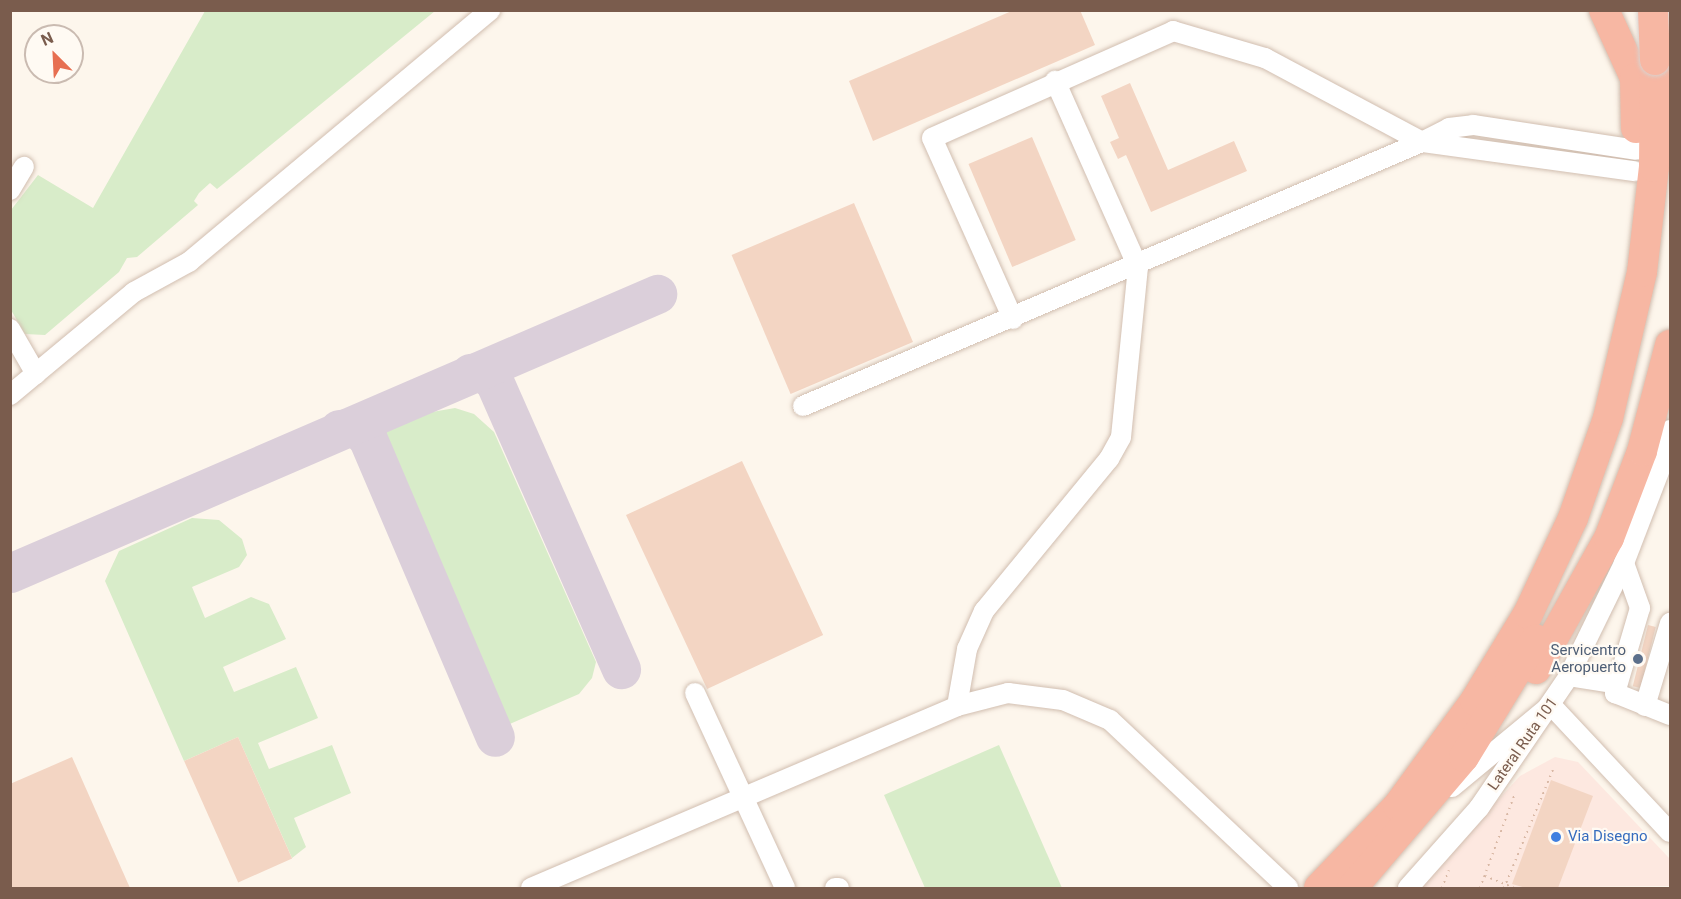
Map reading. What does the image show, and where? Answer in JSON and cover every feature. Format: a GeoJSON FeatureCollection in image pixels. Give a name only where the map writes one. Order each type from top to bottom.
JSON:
{"type":"FeatureCollection","features":[{"type":"Feature","properties":{"kind":"highway"},"geometry":{"type":"LineString","coordinates":[[1605,10],[1632,24],[1671,24]]}},
{"type":"Feature","properties":{"kind":"highway"},"geometry":{"type":"LineString","coordinates":[[1458,725],[1462,699],[1556,508],[1599,390],[1623,276],[1636,161],[1635,78],[1605,10]]}},
{"type":"Feature","properties":{"kind":"highway"},"geometry":{"type":"LineString","coordinates":[[1319,888],[1398,806],[1458,725],[1528,614],[1573,518],[1608,418],[1649,220],[1655,60],[1653,10]]}},
{"type":"Feature","properties":{"kind":"highway"},"geometry":{"type":"LineString","coordinates":[[1352,888],[1426,806],[1510,685],[1589,530],[1633,401],[1654,315],[1671,203]]}},
{"type":"Feature","properties":{"kind":"highway"},"geometry":{"type":"LineString","coordinates":[[1426,806],[1452,787],[1552,643],[1609,538],[1642,451],[1671,345]]}},
{"type":"Feature","properties":{"kind":"street"},"geometry":{"type":"LineString","coordinates":[[10,395],[134,292],[189,262],[490,10]]}},
{"type":"Feature","properties":{"kind":"street"},"geometry":{"type":"LineString","coordinates":[[1013,319],[932,138],[1055,81],[1173,31],[1265,58],[1422,142]]}},
{"type":"Feature","properties":{"kind":"street"},"geometry":{"type":"LineString","coordinates":[[957,706],[967,649],[984,611],[1109,459],[1121,437],[1138,267],[1055,81]]}},
{"type":"Feature","properties":{"kind":"street"},"geometry":{"type":"LineString","coordinates":[[803,406],[1138,267],[1449,128],[1473,125],[1636,161]]}},
{"type":"Feature","properties":{"kind":"street"},"geometry":{"type":"LineString","coordinates":[[10,190],[24,167]]}},
{"type":"Feature","properties":{"kind":"street"},"geometry":{"type":"LineString","coordinates":[[10,329],[36,374]]}},
{"type":"Feature","properties":{"kind":"street","name":"Lateral Ruta 101"},"geometry":{"type":"LineString","coordinates":[[1408,888],[1479,808],[1569,676],[1623,563],[1669,452],[1663,438],[1671,430]]}},
{"type":"Feature","properties":{"kind":"street"},"geometry":{"type":"LineString","coordinates":[[1623,563],[1640,608],[1613,683],[1620,698],[1671,715]]}},
{"type":"Feature","properties":{"kind":"street"},"geometry":{"type":"LineString","coordinates":[[1640,608],[1671,618]]}},
{"type":"Feature","properties":{"kind":"street"},"geometry":{"type":"LineString","coordinates":[[1645,706],[1671,623]]}},
{"type":"Feature","properties":{"kind":"street"},"geometry":{"type":"LineString","coordinates":[[1569,676],[1613,683]]}},
{"type":"Feature","properties":{"kind":"street"},"geometry":{"type":"LineString","coordinates":[[695,693],[785,888]]}},
{"type":"Feature","properties":{"kind":"street"},"geometry":{"type":"LineString","coordinates":[[531,888],[957,706],[1008,693],[1063,700],[1110,720],[1288,888]]}},
{"type":"Feature","properties":{"kind":"street"},"geometry":{"type":"LineString","coordinates":[[1452,787],[1551,705],[1671,832]]}},
{"type":"Feature","properties":{"kind":"path"},"geometry":{"type":"LineString","coordinates":[[1504,887],[1554,767]]}},
{"type":"Feature","properties":{"kind":"path"},"geometry":{"type":"LineString","coordinates":[[1480,888],[1514,796]]}},
{"type":"Feature","properties":{"kind":"path"},"geometry":{"type":"LineString","coordinates":[[1442,888],[1452,862]]}},
{"type":"Feature","properties":{"kind":"path"},"geometry":{"type":"LineString","coordinates":[[1485,876],[1504,887],[1514,888]]}},
{"type":"Feature","properties":{"kind":"shaded area","name":"Via Disegno"},"geometry":{"type":"Polygon","coordinates":[[[1555,757],[1578,762],[1670,859],[1670,886],[1417,888],[1520,776],[1555,757]]]}},
{"type":"Feature","properties":{"kind":"green space"},"geometry":{"type":"Polygon","coordinates":[[[205,11],[435,11],[217,189],[210,183],[194,201],[198,205],[137,257],[127,258],[119,272],[45,335],[25,334],[11,310],[11,210],[38,175],[93,208],[205,11]]]}},
{"type":"Feature","properties":{"kind":"green space"},"geometry":{"type":"Polygon","coordinates":[[[455,408],[474,414],[494,432],[596,662],[592,678],[579,694],[505,726],[380,434],[432,412],[455,408]]]}},
{"type":"Feature","properties":{"kind":"green space"},"geometry":{"type":"Polygon","coordinates":[[[192,518],[219,520],[242,539],[247,555],[239,567],[192,587],[205,618],[251,597],[269,604],[286,639],[223,667],[234,692],[296,667],[318,718],[258,743],[269,769],[332,745],[351,793],[294,818],[306,847],[292,858],[238,737],[184,761],[105,581],[119,551],[192,518]]]}},
{"type":"Feature","properties":{"kind":"green space"},"geometry":{"type":"Polygon","coordinates":[[[999,745],[1062,888],[925,888],[884,795],[999,745]]]}},
{"type":"Feature","properties":{"kind":"building"},"geometry":{"type":"Polygon","coordinates":[[[1014,10],[1080,10],[1095,45],[873,141],[849,81],[1014,10]]]}},
{"type":"Feature","properties":{"kind":"building"},"geometry":{"type":"Polygon","coordinates":[[[1130,83],[1168,170],[1234,141],[1247,171],[1151,212],[1126,155],[1118,159],[1110,142],[1119,138],[1101,96],[1130,83]]]}},
{"type":"Feature","properties":{"kind":"building"},"geometry":{"type":"Polygon","coordinates":[[[1032,137],[1076,240],[1012,267],[968,164],[1032,137]]]}},
{"type":"Feature","properties":{"kind":"building"},"geometry":{"type":"Polygon","coordinates":[[[854,203],[913,342],[791,394],[732,255],[854,203]]]}},
{"type":"Feature","properties":{"kind":"building"},"geometry":{"type":"Polygon","coordinates":[[[742,461],[823,635],[707,689],[626,515],[742,461]]]}},
{"type":"Feature","properties":{"kind":"building"},"geometry":{"type":"Polygon","coordinates":[[[1648,625],[1656,627],[1641,688],[1633,686],[1648,625]]]}},
{"type":"Feature","properties":{"kind":"building"},"geometry":{"type":"Polygon","coordinates":[[[238,737],[292,859],[238,882],[184,761],[238,737]]]}},
{"type":"Feature","properties":{"kind":"building"},"geometry":{"type":"Polygon","coordinates":[[[72,757],[130,888],[10,888],[10,784],[72,757]]]}},
{"type":"Feature","properties":{"kind":"building"},"geometry":{"type":"Polygon","coordinates":[[[1551,780],[1593,796],[1558,888],[1526,888],[1512,884],[1551,780]]]}},
{"type":"Feature","properties":{"kind":"taxiway"},"geometry":{"type":"LineString","coordinates":[[10,573],[657,294]]}},
{"type":"Feature","properties":{"kind":"taxiway"},"geometry":{"type":"LineString","coordinates":[[470,373],[482,372],[494,381],[621,669]]}},
{"type":"Feature","properties":{"kind":"taxiway"},"geometry":{"type":"LineString","coordinates":[[339,429],[355,427],[367,437],[495,737]]}},
{"type":"Feature","properties":{"kind":"place","name":"Servicentro Aeropuerto"},"geometry":{"type":"Point","coordinates":[1638,659]}},
{"type":"Feature","properties":{"kind":"place","name":"Via Disegno"},"geometry":{"type":"Point","coordinates":[1556,837]}}]}
